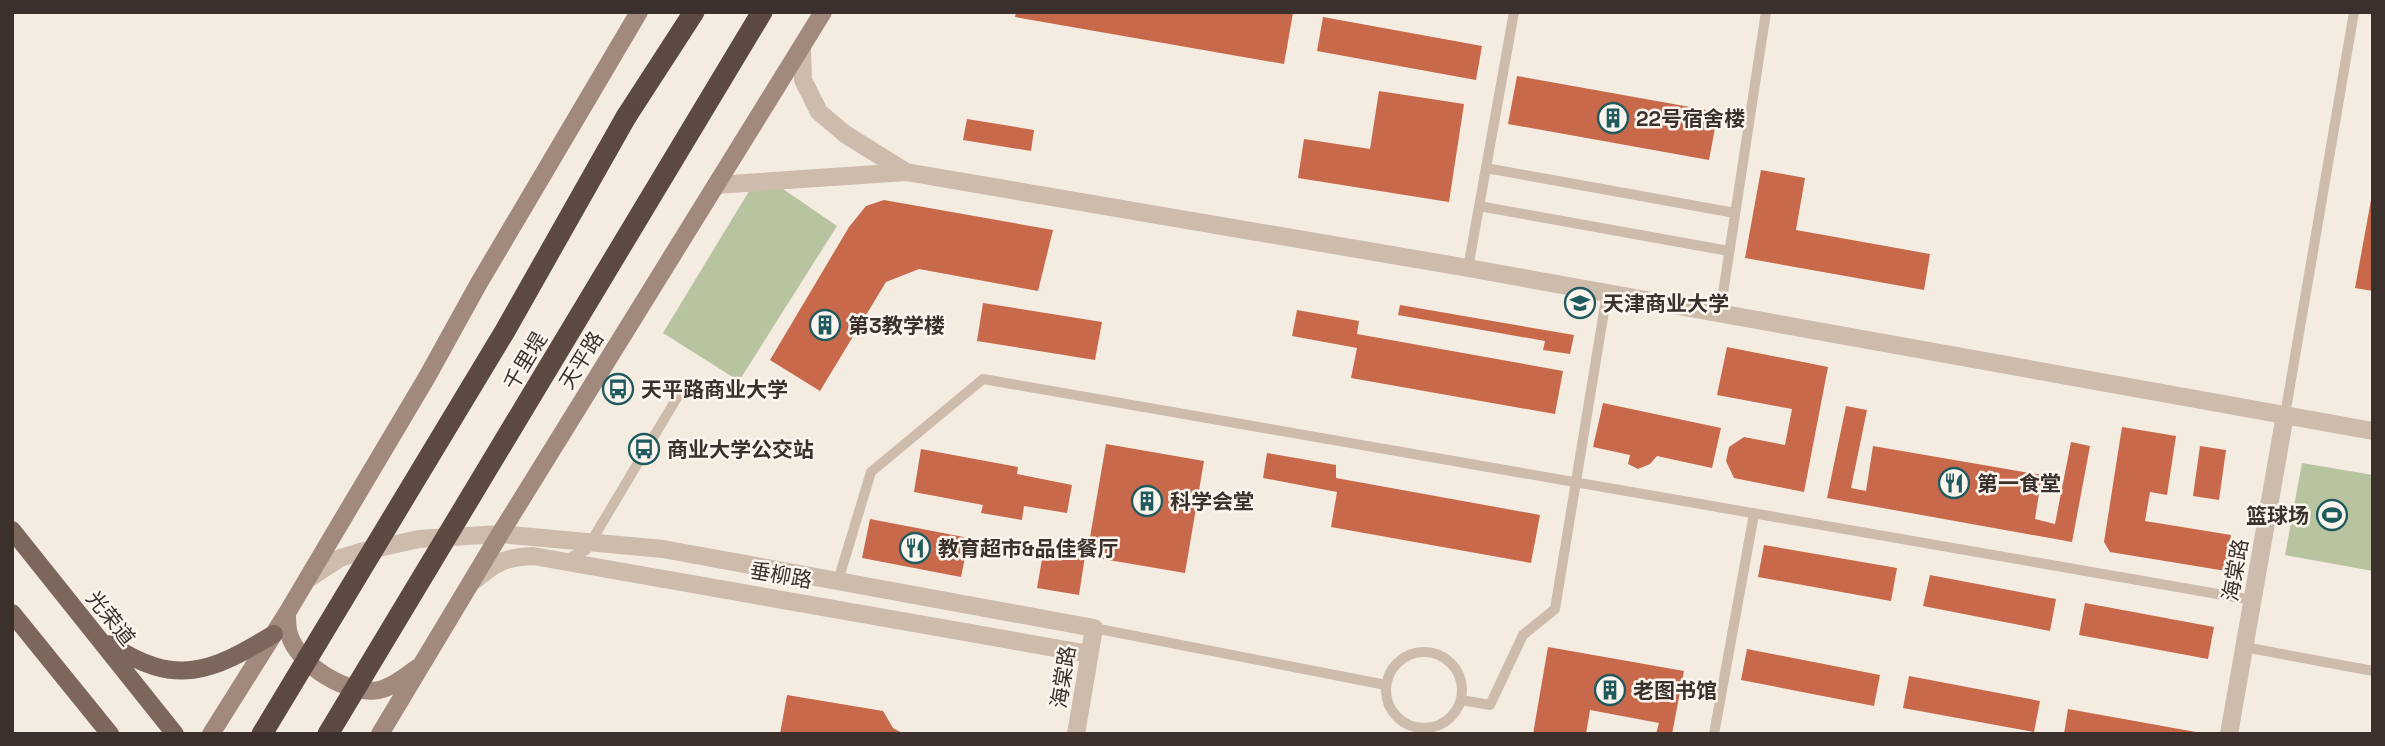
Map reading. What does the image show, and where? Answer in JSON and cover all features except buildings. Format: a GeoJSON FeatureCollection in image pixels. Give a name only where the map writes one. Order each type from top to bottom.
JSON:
{"type":"FeatureCollection","features":[{"type":"Feature","properties":{"kind":"highway"},"geometry":{"type":"LineString","coordinates":[[626,117],[682,12]]}},
{"type":"Feature","properties":{"kind":"highway","name":"千里堤"},"geometry":{"type":"LineString","coordinates":[[262,734],[505,331],[626,117],[694,12]]}},
{"type":"Feature","properties":{"kind":"highway","name":"千里堤"},"geometry":{"type":"LineString","coordinates":[[328,734],[762,12]]}},
{"type":"Feature","properties":{"kind":"highway"},"geometry":{"type":"LineString","coordinates":[[701,115],[774,12]]}},
{"type":"Feature","properties":{"kind":"main road","name":"光荣道"},"geometry":{"type":"LineString","coordinates":[[12,530],[176,734]]}},
{"type":"Feature","properties":{"kind":"main road"},"geometry":{"type":"LineString","coordinates":[[12,613],[110,734]]}},
{"type":"Feature","properties":{"kind":"main road"},"geometry":{"type":"LineString","coordinates":[[96,635],[125,655],[149,666],[189,671],[224,662],[274,634]]}},
{"type":"Feature","properties":{"kind":"street"},"geometry":{"type":"LineString","coordinates":[[211,734],[287,613],[427,377],[479,283],[639,12]]}},
{"type":"Feature","properties":{"kind":"street","name":"天平路"},"geometry":{"type":"LineString","coordinates":[[380,734],[500,534],[823,12]]}},
{"type":"Feature","properties":{"kind":"street"},"geometry":{"type":"LineString","coordinates":[[802,49],[803,80],[819,112],[845,134],[906,173]]}},
{"type":"Feature","properties":{"kind":"street"},"geometry":{"type":"LineString","coordinates":[[716,185],[906,173],[1468,268],[2373,431]]}},
{"type":"Feature","properties":{"kind":"street","name":"海棠路"},"geometry":{"type":"LineString","coordinates":[[2228,734],[2286,415]]}},
{"type":"Feature","properties":{"kind":"street","name":"垂柳路"},"geometry":{"type":"LineString","coordinates":[[306,580],[340,558],[360,552],[419,540],[471,534],[500,534],[663,549],[1094,628]]}},
{"type":"Feature","properties":{"kind":"street","name":"垂柳路"},"geometry":{"type":"LineString","coordinates":[[471,583],[494,564],[514,557],[533,556],[1089,654]]}},
{"type":"Feature","properties":{"kind":"street"},"geometry":{"type":"LineString","coordinates":[[287,613],[289,634],[295,646],[311,666],[345,686],[365,691],[382,689],[423,664]]}},
{"type":"Feature","properties":{"kind":"street","name":"海棠路"},"geometry":{"type":"LineString","coordinates":[[1076,734],[1094,628]]}},
{"type":"Feature","properties":{"kind":"lane"},"geometry":{"type":"LineString","coordinates":[[1468,268],[1514,12]]}},
{"type":"Feature","properties":{"kind":"lane"},"geometry":{"type":"LineString","coordinates":[[1720,313],[1766,12]]}},
{"type":"Feature","properties":{"kind":"lane"},"geometry":{"type":"LineString","coordinates":[[2286,415],[2354,12]]}},
{"type":"Feature","properties":{"kind":"lane"},"geometry":{"type":"LineString","coordinates":[[1486,168],[1735,213]]}},
{"type":"Feature","properties":{"kind":"lane"},"geometry":{"type":"LineString","coordinates":[[1479,206],[1729,251]]}},
{"type":"Feature","properties":{"kind":"lane"},"geometry":{"type":"LineString","coordinates":[[1461,700],[1490,705],[1523,635],[1555,609],[1607,293]]}},
{"type":"Feature","properties":{"kind":"lane"},"geometry":{"type":"LineString","coordinates":[[838,581],[871,472],[983,379],[2252,600]]}},
{"type":"Feature","properties":{"kind":"lane"},"geometry":{"type":"LineString","coordinates":[[558,561],[578,556],[586,550],[678,396]]}},
{"type":"Feature","properties":{"kind":"lane"},"geometry":{"type":"LineString","coordinates":[[1714,734],[1754,513]]}},
{"type":"Feature","properties":{"kind":"lane"},"geometry":{"type":"LineString","coordinates":[[1094,628],[1386,685]]}},
{"type":"Feature","properties":{"kind":"lane"},"geometry":{"type":"LineString","coordinates":[[2244,648],[2373,671]]}},
{"type":"Feature","properties":{"kind":"lane"},"geometry":{"type":"LineString","coordinates":[[1419,652],[1432,653],[1453,665],[1460,676],[1463,688],[1461,700],[1447,721],[1436,727],[1411,726],[1391,710],[1386,685],[1397,663],[1407,656],[1419,652]]}},
{"type":"Feature","properties":{"kind":"green space"},"geometry":{"type":"Polygon","coordinates":[[[760,173],[837,226],[739,381],[663,333],[760,173]]]}},
{"type":"Feature","properties":{"kind":"green space","name":"篮球场"},"geometry":{"type":"Polygon","coordinates":[[[2302,463],[2373,475],[2373,571],[2285,555],[2302,463]]]}},
{"type":"Feature","properties":{"kind":"place","name":"22号宿舍楼"},"geometry":{"type":"Point","coordinates":[1613,118]}},
{"type":"Feature","properties":{"kind":"place","name":"天津商业大学"},"geometry":{"type":"Point","coordinates":[1580,303]}},
{"type":"Feature","properties":{"kind":"place","name":"第3教学楼"},"geometry":{"type":"Point","coordinates":[825,325]}},
{"type":"Feature","properties":{"kind":"place","name":"天平路商业大学"},"geometry":{"type":"Point","coordinates":[618,389]}},
{"type":"Feature","properties":{"kind":"place","name":"商业大学公交站"},"geometry":{"type":"Point","coordinates":[644,449]}},
{"type":"Feature","properties":{"kind":"place","name":"第一食堂"},"geometry":{"type":"Point","coordinates":[1954,483]}},
{"type":"Feature","properties":{"kind":"place","name":"科学会堂"},"geometry":{"type":"Point","coordinates":[1147,501]}},
{"type":"Feature","properties":{"kind":"place","name":"篮球场"},"geometry":{"type":"Point","coordinates":[2332,515]}},
{"type":"Feature","properties":{"kind":"place","name":"教育超市&品佳餐厅"},"geometry":{"type":"Point","coordinates":[915,548]}},
{"type":"Feature","properties":{"kind":"place","name":"老图书馆"},"geometry":{"type":"Point","coordinates":[1610,690]}}]}
